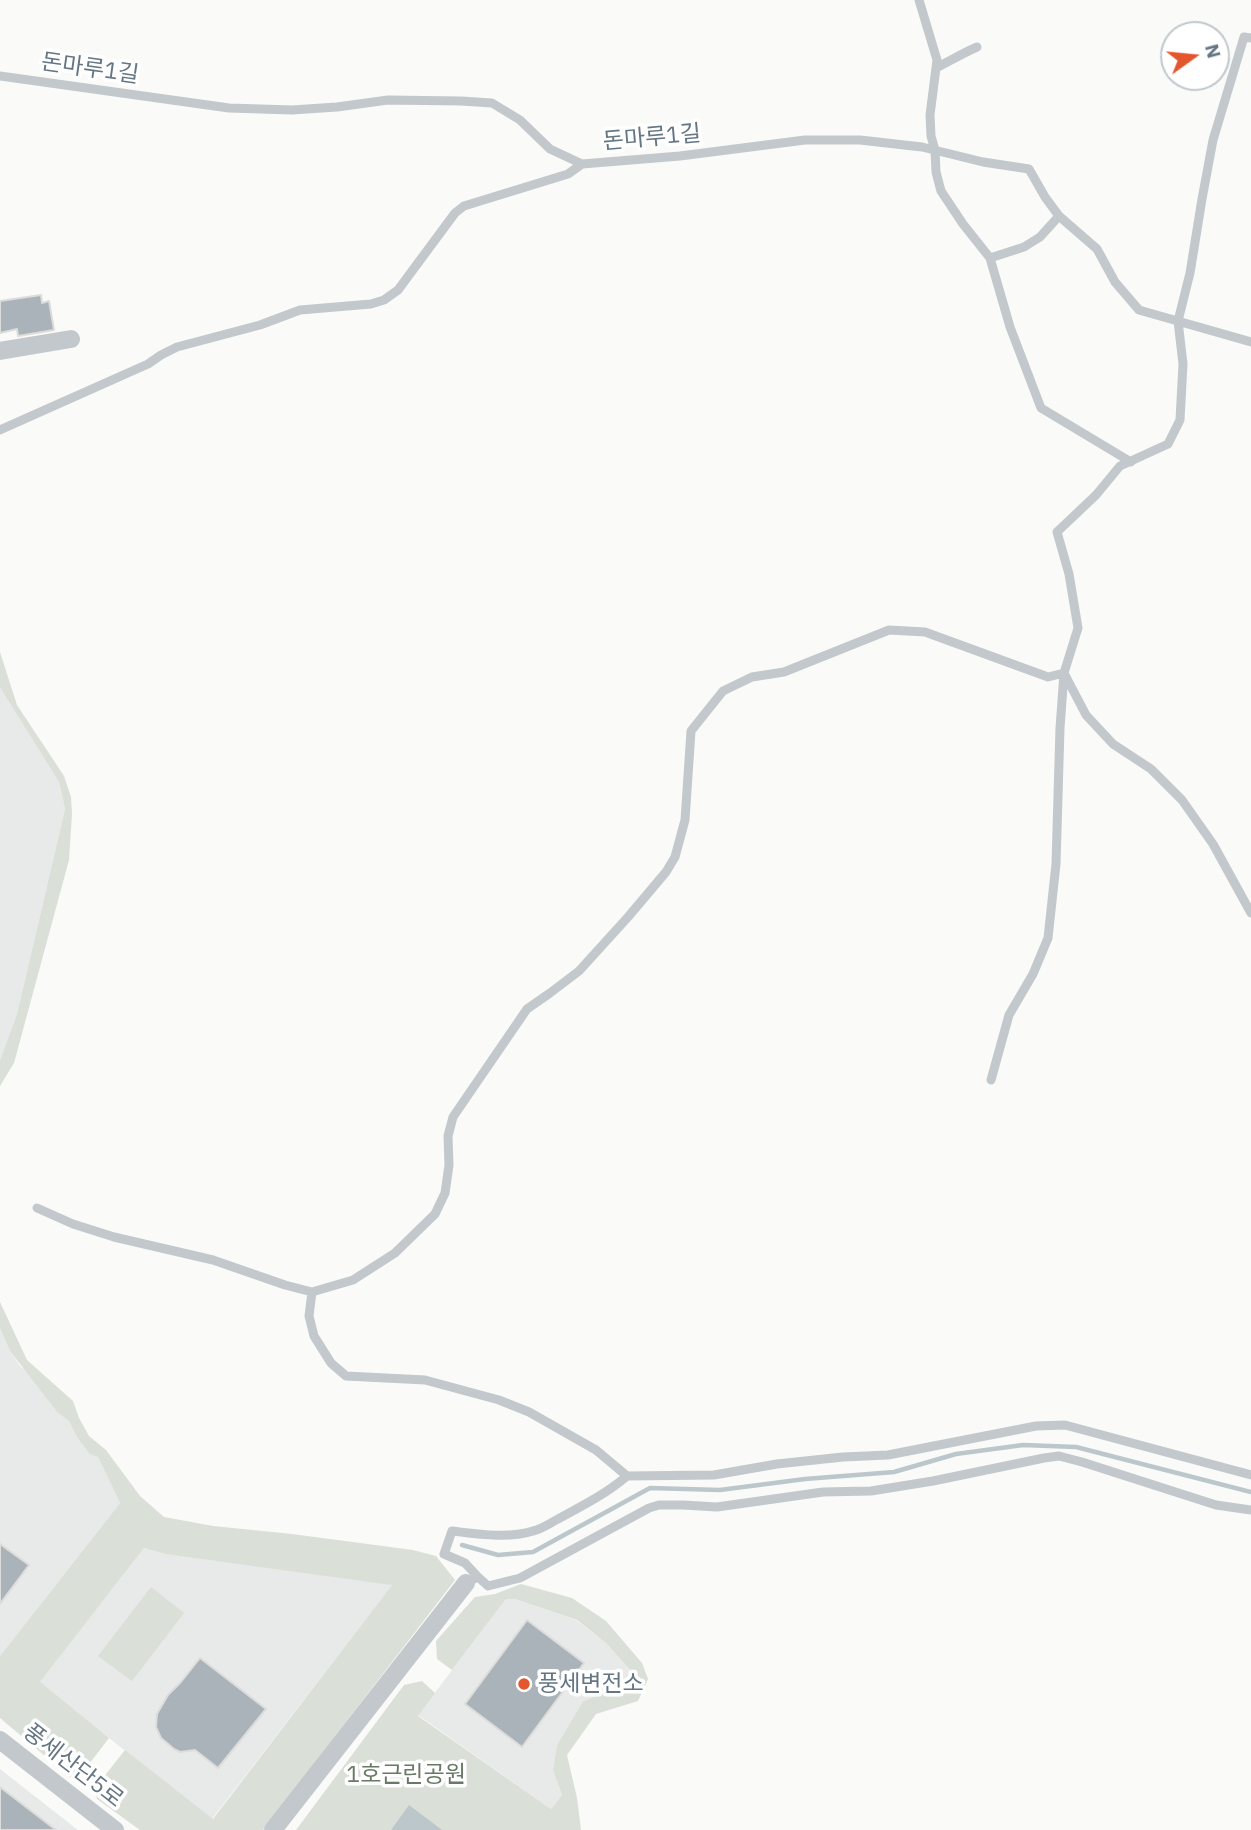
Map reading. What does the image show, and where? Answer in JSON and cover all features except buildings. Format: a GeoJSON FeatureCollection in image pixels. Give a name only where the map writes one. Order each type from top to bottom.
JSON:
{"type":"FeatureCollection","features":[{"type":"Feature","properties":{"kind":"street"},"geometry":{"type":"LineString","coordinates":[[0,351],[71,339]]}},
{"type":"Feature","properties":{"kind":"street"},"geometry":{"type":"LineString","coordinates":[[273,1830],[472,1580]]}},
{"type":"Feature","properties":{"kind":"street","name":"풍세산단5로"},"geometry":{"type":"LineString","coordinates":[[0,1740],[115,1830]]}},
{"type":"Feature","properties":{"kind":"lane"},"geometry":{"type":"LineString","coordinates":[[919,0],[937,60],[930,136],[935,150],[936,172],[941,191],[990,258],[1010,327],[1041,408],[1131,461]]}},
{"type":"Feature","properties":{"kind":"lane"},"geometry":{"type":"LineString","coordinates":[[992,1080],[1009,1015],[1033,974],[1048,938],[1056,864],[1064,673],[1078,628],[1069,574],[1057,532],[1096,495],[1120,466],[1168,444],[1180,420],[1183,364],[1178,321],[1190,273],[1213,139],[1244,37],[1251,38]]}},
{"type":"Feature","properties":{"kind":"lane"},"geometry":{"type":"LineString","coordinates":[[936,68],[977,47]]}},
{"type":"Feature","properties":{"kind":"lane","name":"돈마루1길"},"geometry":{"type":"LineString","coordinates":[[0,76],[242,108],[292,110],[388,100],[492,103],[520,120],[550,149],[582,164],[680,156],[805,140],[860,140],[935,150],[983,162],[1030,169],[1045,198],[1059,216],[1097,249],[1115,282],[1139,310],[1251,341]]}},
{"type":"Feature","properties":{"kind":"lane"},"geometry":{"type":"LineString","coordinates":[[0,430],[148,364],[177,347],[260,325],[300,310],[371,304],[384,300],[398,290],[455,213],[464,206],[568,174],[582,164]]}},
{"type":"Feature","properties":{"kind":"lane"},"geometry":{"type":"LineString","coordinates":[[990,258],[1024,247],[1040,237],[1059,216]]}},
{"type":"Feature","properties":{"kind":"lane"},"geometry":{"type":"LineString","coordinates":[[37,1208],[73,1224],[114,1237],[213,1261],[312,1292],[353,1280],[395,1253],[435,1213],[445,1193],[453,1117],[527,1009],[579,971],[666,872],[675,857],[685,820],[691,731],[723,691],[752,677],[784,672],[889,630],[925,632],[1048,677],[1064,673]]}},
{"type":"Feature","properties":{"kind":"lane"},"geometry":{"type":"LineString","coordinates":[[1064,673],[1086,715],[1113,744],[1151,769],[1182,800],[1213,844],[1251,913]]}},
{"type":"Feature","properties":{"kind":"lane"},"geometry":{"type":"LineString","coordinates":[[312,1292],[309,1316],[314,1336],[331,1363],[346,1376],[425,1380],[499,1400],[530,1412],[596,1450],[627,1476],[714,1475],[777,1464],[888,1455],[1036,1426],[1065,1425],[1251,1475]]}},
{"type":"Feature","properties":{"kind":"lane"},"geometry":{"type":"LineString","coordinates":[[627,1476],[589,1503],[534,1531],[503,1534],[452,1531],[444,1554],[465,1563],[472,1580],[488,1586],[520,1578],[659,1505],[717,1507],[823,1492],[871,1490],[1059,1457],[1172,1489],[1216,1505],[1251,1510]]}},
{"type":"Feature","properties":{"kind":"shaded area"},"geometry":{"type":"Polygon","coordinates":[[[0,685],[59,782],[65,809],[17,1014],[0,1060],[0,685]]]}},
{"type":"Feature","properties":{"kind":"shaded area"},"geometry":{"type":"Polygon","coordinates":[[[0,1328],[20,1366],[58,1413],[69,1421],[77,1437],[98,1457],[120,1503],[0,1656],[0,1328]]]}},
{"type":"Feature","properties":{"kind":"shaded area"},"geometry":{"type":"Polygon","coordinates":[[[144,1548],[165,1554],[393,1584],[212,1819],[39,1683],[144,1548]]]}},
{"type":"Feature","properties":{"kind":"shaded area"},"geometry":{"type":"Polygon","coordinates":[[[506,1599],[515,1599],[576,1620],[606,1643],[633,1673],[632,1684],[583,1701],[557,1745],[553,1770],[562,1795],[551,1809],[418,1715],[506,1599]]]}},
{"type":"Feature","properties":{"kind":"shaded area"},"geometry":{"type":"Polygon","coordinates":[[[0,1769],[78,1830],[0,1830],[0,1769]]]}},
{"type":"Feature","properties":{"kind":"shaded area"},"geometry":{"type":"Polygon","coordinates":[[[409,1805],[442,1830],[391,1830],[409,1805]]]}},
{"type":"Feature","properties":{"kind":"green space"},"geometry":{"type":"Polygon","coordinates":[[[0,652],[17,705],[64,776],[71,797],[72,814],[69,860],[14,1063],[0,1086],[0,1060],[17,1014],[65,809],[59,782],[0,687],[0,652]]]}},
{"type":"Feature","properties":{"kind":"green space"},"geometry":{"type":"Polygon","coordinates":[[[0,1302],[27,1360],[73,1401],[89,1436],[106,1450],[140,1496],[164,1517],[213,1526],[413,1550],[436,1556],[455,1580],[263,1830],[140,1830],[97,1799],[95,1788],[125,1750],[213,1819],[392,1585],[165,1554],[144,1548],[40,1682],[109,1738],[80,1776],[71,1778],[0,1718],[0,1656],[120,1503],[98,1457],[90,1454],[69,1421],[58,1413],[10,1351],[0,1328],[0,1302]]]}},
{"type":"Feature","properties":{"kind":"green space","name":"1호근린공원"},"geometry":{"type":"Polygon","coordinates":[[[521,1584],[572,1598],[606,1621],[642,1663],[648,1679],[638,1701],[596,1714],[567,1755],[581,1830],[296,1830],[404,1685],[422,1681],[435,1693],[418,1716],[551,1809],[562,1795],[553,1770],[557,1745],[583,1701],[631,1684],[633,1673],[606,1643],[577,1620],[515,1599],[506,1599],[452,1670],[437,1659],[436,1641],[475,1597],[495,1594],[521,1584]]]}},
{"type":"Feature","properties":{"kind":"green space"},"geometry":{"type":"Polygon","coordinates":[[[151,1587],[184,1613],[132,1681],[98,1656],[151,1587]]]}},
{"type":"Feature","properties":{"kind":"waterway"},"geometry":{"type":"LineString","coordinates":[[462,1545],[498,1555],[533,1552],[650,1488],[720,1490],[805,1479],[894,1472],[956,1454],[1023,1445],[1076,1447],[1251,1492]]}},
{"type":"Feature","properties":{"kind":"place","name":"풍세변전소"},"geometry":{"type":"Point","coordinates":[524,1684]}}]}
